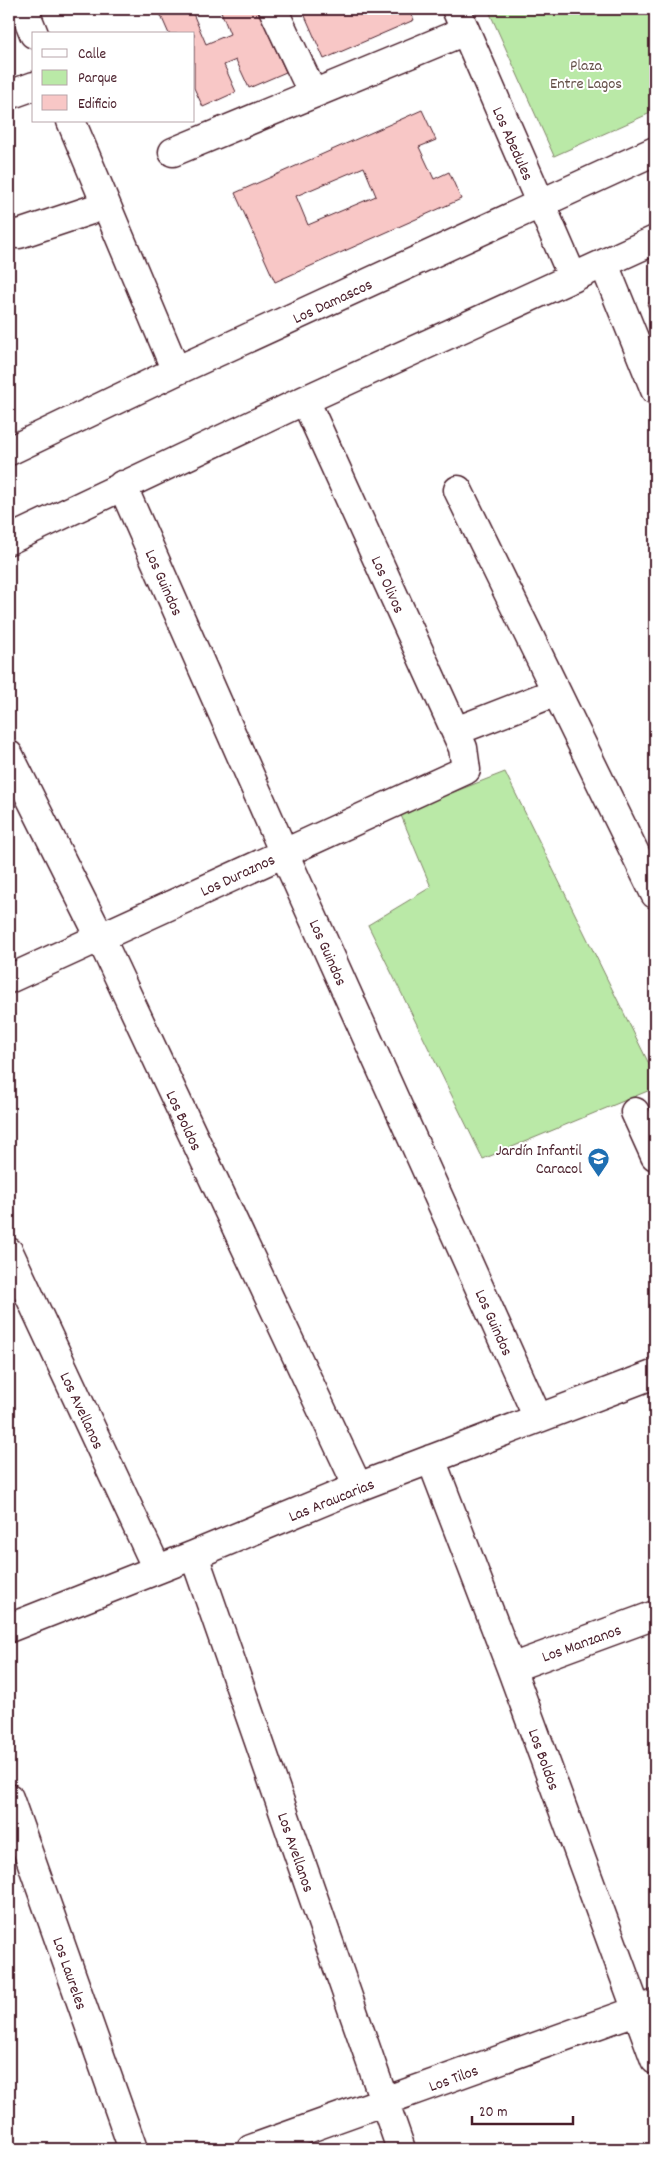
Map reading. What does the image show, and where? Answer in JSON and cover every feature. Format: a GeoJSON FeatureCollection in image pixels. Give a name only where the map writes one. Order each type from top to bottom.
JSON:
{"type":"FeatureCollection","features":[{"type":"Feature","properties":{"kind":"street"},"geometry":{"type":"LineString","coordinates":[[24,9],[33,32]]}},
{"type":"Feature","properties":{"kind":"street"},"geometry":{"type":"LineString","coordinates":[[273,9],[313,94]]}},
{"type":"Feature","properties":{"kind":"street"},"geometry":{"type":"LineString","coordinates":[[173,152],[313,94],[460,20]]}},
{"type":"Feature","properties":{"kind":"street","name":"Los Abedules"},"geometry":{"type":"LineString","coordinates":[[460,20],[573,278]]}},
{"type":"Feature","properties":{"kind":"street"},"geometry":{"type":"LineString","coordinates":[[9,95],[32,87]]}},
{"type":"Feature","properties":{"kind":"street"},"geometry":{"type":"LineString","coordinates":[[71,122],[176,371]]}},
{"type":"Feature","properties":{"kind":"street","name":"Los Damascos"},"geometry":{"type":"LineString","coordinates":[[9,451],[176,371],[655,151]]}},
{"type":"Feature","properties":{"kind":"street"},"geometry":{"type":"LineString","coordinates":[[9,233],[19,234],[106,205]]}},
{"type":"Feature","properties":{"kind":"street"},"geometry":{"type":"LineString","coordinates":[[9,540],[305,400],[655,240]]}},
{"type":"Feature","properties":{"kind":"street"},"geometry":{"type":"LineString","coordinates":[[604,264],[655,390]]}},
{"type":"Feature","properties":{"kind":"street","name":"Los Olivos"},"geometry":{"type":"LineString","coordinates":[[305,400],[464,748],[466,770]]}},
{"type":"Feature","properties":{"kind":"street","name":"Los Guindos"},"geometry":{"type":"LineString","coordinates":[[122,485],[284,853],[538,1418]]}},
{"type":"Feature","properties":{"kind":"street"},"geometry":{"type":"LineString","coordinates":[[458,490],[655,894]]}},
{"type":"Feature","properties":{"kind":"street"},"geometry":{"type":"LineString","coordinates":[[456,731],[556,692]]}},
{"type":"Feature","properties":{"kind":"street","name":"Los Boldos"},"geometry":{"type":"LineString","coordinates":[[9,754],[100,937],[358,1487]]}},
{"type":"Feature","properties":{"kind":"street","name":"Los Duraznos"},"geometry":{"type":"LineString","coordinates":[[9,979],[466,770]]}},
{"type":"Feature","properties":{"kind":"street"},"geometry":{"type":"LineString","coordinates":[[635,1112],[655,1156]]}},
{"type":"Feature","properties":{"kind":"street","name":"Los Avellanos"},"geometry":{"type":"LineString","coordinates":[[9,1252],[157,1569]]}},
{"type":"Feature","properties":{"kind":"street","name":"Las Araucarias"},"geometry":{"type":"LineString","coordinates":[[9,1628],[194,1555],[358,1487],[655,1374]]}},
{"type":"Feature","properties":{"kind":"street","name":"Los Boldos"},"geometry":{"type":"LineString","coordinates":[[431,1459],[511,1668],[647,2007],[655,2060]]}},
{"type":"Feature","properties":{"kind":"street","name":"Los Avellanos"},"geometry":{"type":"LineString","coordinates":[[194,1555],[402,2149]]}},
{"type":"Feature","properties":{"kind":"street","name":"Los Manzanos"},"geometry":{"type":"LineString","coordinates":[[511,1668],[654,1621]]}},
{"type":"Feature","properties":{"kind":"street","name":"Los Laureles"},"geometry":{"type":"LineString","coordinates":[[9,1798],[133,2149]]}},
{"type":"Feature","properties":{"kind":"street","name":"Los Tilos"},"geometry":{"type":"LineString","coordinates":[[251,2149],[647,2007]]}},
{"type":"Feature","properties":{"kind":"green space","name":"Plaza Entre Lagos"},"geometry":{"type":"Polygon","coordinates":[[[488,9],[655,9],[655,111],[554,156],[488,9]]]}},
{"type":"Feature","properties":{"kind":"green space"},"geometry":{"type":"Polygon","coordinates":[[[505,772],[655,1076],[655,1088],[483,1159],[368,925],[431,887],[400,813],[505,772]]]}},
{"type":"Feature","properties":{"kind":"building"},"geometry":{"type":"Polygon","coordinates":[[[158,9],[191,9],[206,44],[230,34],[220,9],[257,9],[286,72],[249,88],[236,60],[224,65],[236,92],[203,107],[195,90],[195,32],[168,32],[158,9]]]}},
{"type":"Feature","properties":{"kind":"building"},"geometry":{"type":"Polygon","coordinates":[[[302,9],[409,9],[414,20],[324,59],[302,9]]]}},
{"type":"Feature","properties":{"kind":"building"},"geometry":{"type":"Polygon","coordinates":[[[422,110],[436,140],[419,147],[434,179],[449,172],[461,199],[275,282],[235,193],[422,110]],[[364,167],[296,196],[308,225],[376,196],[364,167]]]}},
{"type":"Feature","properties":{"kind":"building"},"geometry":{"type":"Polygon","coordinates":[[[655,300],[655,321],[647,304],[655,300]]]}},
{"type":"Feature","properties":{"kind":"place","name":"Jardín Infantil Caracol"},"geometry":{"type":"Point","coordinates":[598,1177]}}]}
